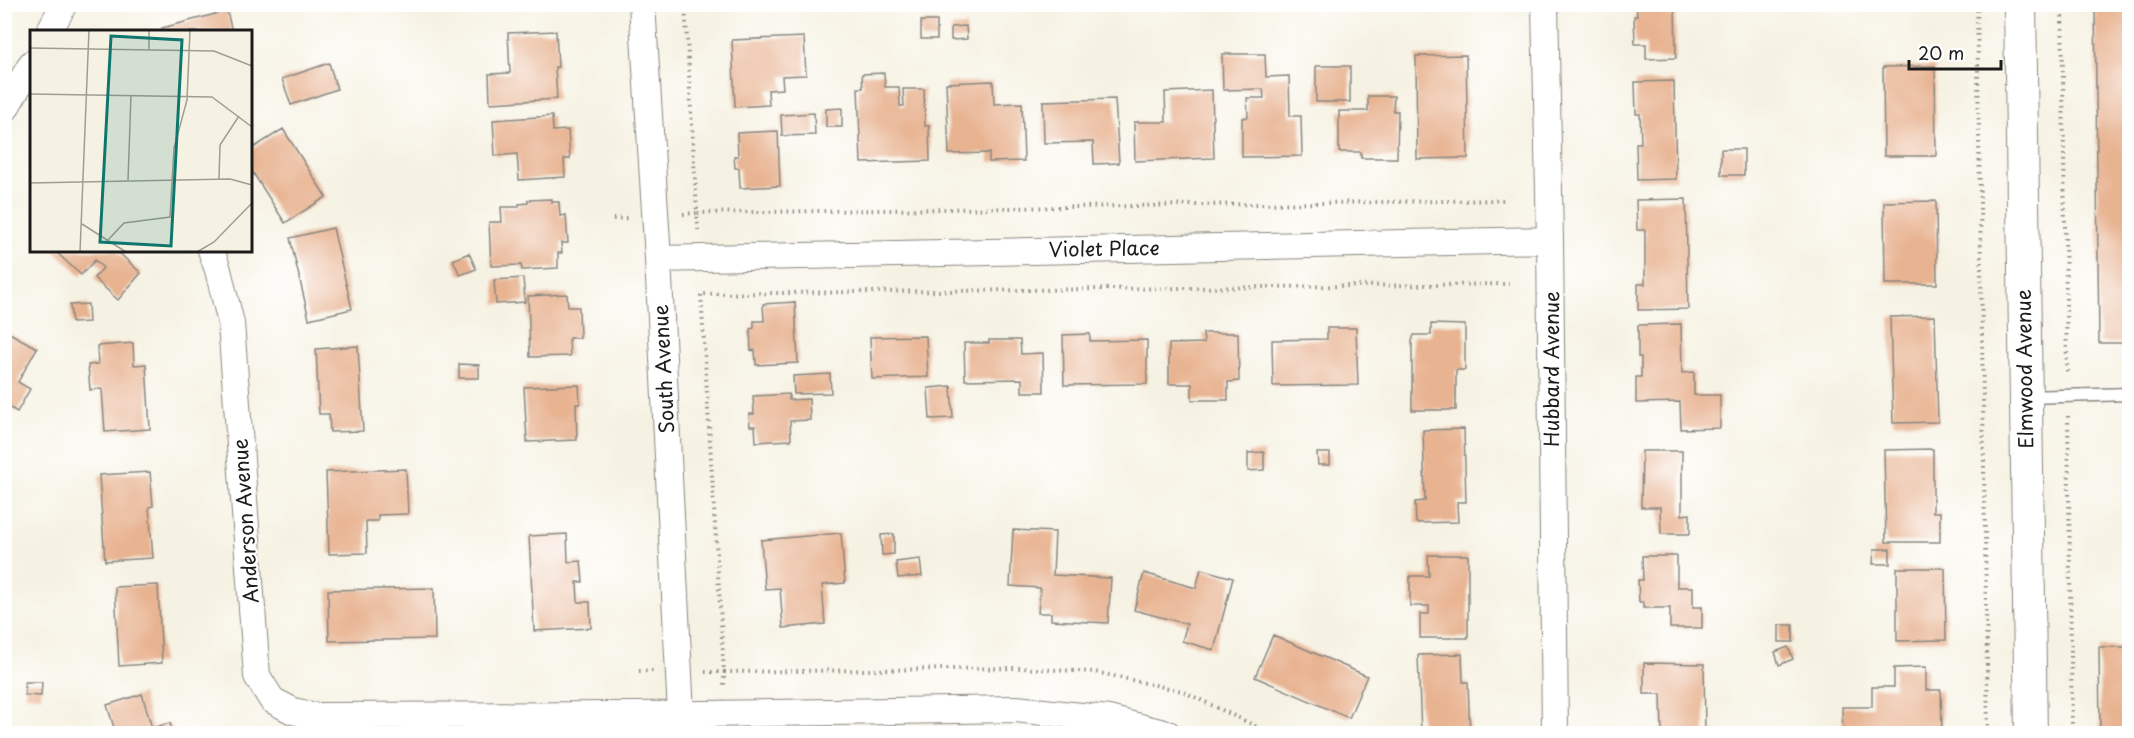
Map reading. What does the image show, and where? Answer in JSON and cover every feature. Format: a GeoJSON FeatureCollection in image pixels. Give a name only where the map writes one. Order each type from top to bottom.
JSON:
{"type":"FeatureCollection","features":[{"type":"Feature","properties":{"kind":"street"},"geometry":{"type":"LineString","coordinates":[[50,30],[64,4]]}},
{"type":"Feature","properties":{"kind":"street","name":"South Avenue"},"geometry":{"type":"LineString","coordinates":[[642,4],[658,259],[681,724]]}},
{"type":"Feature","properties":{"kind":"street","name":"Hubbard Avenue"},"geometry":{"type":"LineString","coordinates":[[1545,4],[1555,734]]}},
{"type":"Feature","properties":{"kind":"street","name":"Elmwood Avenue"},"geometry":{"type":"LineString","coordinates":[[2020,4],[2031,734]]}},
{"type":"Feature","properties":{"kind":"street"},"geometry":{"type":"LineString","coordinates":[[4,111],[28,77]]}},
{"type":"Feature","properties":{"kind":"street","name":"Violet Place"},"geometry":{"type":"LineString","coordinates":[[658,259],[1550,240]]}},
{"type":"Feature","properties":{"kind":"street","name":"Anderson Avenue"},"geometry":{"type":"LineString","coordinates":[[212,252],[231,323],[257,676],[272,700],[293,711],[315,716],[359,715],[681,724],[1016,710],[1108,719],[1168,734]]}},
{"type":"Feature","properties":{"kind":"lane"},"geometry":{"type":"LineString","coordinates":[[2026,397],[2130,394]]}},
{"type":"Feature","properties":{"kind":"path"},"geometry":{"type":"LineString","coordinates":[[685,4],[697,213],[1507,200]]}},
{"type":"Feature","properties":{"kind":"path"},"geometry":{"type":"LineString","coordinates":[[1977,4],[1988,734]]}},
{"type":"Feature","properties":{"kind":"path"},"geometry":{"type":"LineString","coordinates":[[2062,4],[2072,734]]}},
{"type":"Feature","properties":{"kind":"path"},"geometry":{"type":"LineString","coordinates":[[1272,734],[1182,691],[1095,672],[1019,668],[724,672],[701,294],[1509,284]]}},
{"type":"Feature","properties":{"kind":"building"},"geometry":{"type":"Polygon","coordinates":[[[1636,4],[1675,4],[1676,58],[1646,59],[1646,44],[1635,44],[1636,4]]]}},
{"type":"Feature","properties":{"kind":"building"},"geometry":{"type":"Polygon","coordinates":[[[2095,4],[2130,4],[2130,343],[2099,343],[2095,4]]]}},
{"type":"Feature","properties":{"kind":"building"},"geometry":{"type":"Polygon","coordinates":[[[227,11],[232,30],[162,30],[162,28],[227,11]]]}},
{"type":"Feature","properties":{"kind":"building"},"geometry":{"type":"Polygon","coordinates":[[[921,21],[937,21],[937,39],[921,39],[921,21]]]}},
{"type":"Feature","properties":{"kind":"building"},"geometry":{"type":"Polygon","coordinates":[[[966,26],[967,39],[951,40],[951,27],[966,26]]]}},
{"type":"Feature","properties":{"kind":"building"},"geometry":{"type":"Polygon","coordinates":[[[556,31],[557,99],[490,103],[489,74],[510,73],[508,33],[556,31]]]}},
{"type":"Feature","properties":{"kind":"building"},"geometry":{"type":"Polygon","coordinates":[[[804,37],[806,75],[782,76],[783,89],[768,90],[769,105],[735,107],[732,40],[804,37]]]}},
{"type":"Feature","properties":{"kind":"building"},"geometry":{"type":"Polygon","coordinates":[[[1222,54],[1265,54],[1266,77],[1289,76],[1290,116],[1301,116],[1302,156],[1242,157],[1242,118],[1248,117],[1247,98],[1264,98],[1263,89],[1223,90],[1222,54]]]}},
{"type":"Feature","properties":{"kind":"building"},"geometry":{"type":"Polygon","coordinates":[[[1466,55],[1468,158],[1417,159],[1416,56],[1466,55]]]}},
{"type":"Feature","properties":{"kind":"building"},"geometry":{"type":"Polygon","coordinates":[[[329,63],[337,89],[291,105],[282,79],[329,63]]]}},
{"type":"Feature","properties":{"kind":"building"},"geometry":{"type":"Polygon","coordinates":[[[1316,66],[1350,66],[1350,102],[1316,102],[1316,66]]]}},
{"type":"Feature","properties":{"kind":"building"},"geometry":{"type":"Polygon","coordinates":[[[1935,66],[1936,156],[1884,156],[1883,67],[1935,66]]]}},
{"type":"Feature","properties":{"kind":"building"},"geometry":{"type":"Polygon","coordinates":[[[884,73],[885,87],[899,87],[900,106],[904,106],[903,89],[924,89],[925,126],[929,126],[930,161],[861,163],[858,88],[863,88],[862,74],[884,73]]]}},
{"type":"Feature","properties":{"kind":"building"},"geometry":{"type":"Polygon","coordinates":[[[993,81],[994,104],[1022,103],[1024,161],[989,162],[989,153],[949,154],[946,83],[993,81]]]}},
{"type":"Feature","properties":{"kind":"building"},"geometry":{"type":"Polygon","coordinates":[[[1674,81],[1676,179],[1637,180],[1636,143],[1641,143],[1640,114],[1636,114],[1635,82],[1674,81]]]}},
{"type":"Feature","properties":{"kind":"building"},"geometry":{"type":"Polygon","coordinates":[[[1212,90],[1214,158],[1135,161],[1134,122],[1166,122],[1165,92],[1212,90]]]}},
{"type":"Feature","properties":{"kind":"building"},"geometry":{"type":"Polygon","coordinates":[[[1368,96],[1394,96],[1393,111],[1398,111],[1397,158],[1361,158],[1361,152],[1339,152],[1339,111],[1368,111],[1368,96]]]}},
{"type":"Feature","properties":{"kind":"building"},"geometry":{"type":"Polygon","coordinates":[[[1115,99],[1119,163],[1094,164],[1093,142],[1044,143],[1043,101],[1115,99]]]}},
{"type":"Feature","properties":{"kind":"building"},"geometry":{"type":"Polygon","coordinates":[[[842,108],[842,127],[826,127],[826,109],[842,108]]]}},
{"type":"Feature","properties":{"kind":"building"},"geometry":{"type":"Polygon","coordinates":[[[814,113],[815,135],[782,136],[781,115],[814,113]]]}},
{"type":"Feature","properties":{"kind":"building"},"geometry":{"type":"Polygon","coordinates":[[[552,116],[553,131],[568,130],[570,159],[564,159],[565,177],[519,180],[517,154],[495,156],[493,120],[552,116]]]}},
{"type":"Feature","properties":{"kind":"building"},"geometry":{"type":"Polygon","coordinates":[[[283,129],[326,197],[285,223],[252,171],[252,149],[283,129]]]}},
{"type":"Feature","properties":{"kind":"building"},"geometry":{"type":"Polygon","coordinates":[[[778,131],[780,186],[740,188],[739,168],[735,168],[734,156],[738,156],[737,133],[778,131]]]}},
{"type":"Feature","properties":{"kind":"building"},"geometry":{"type":"Polygon","coordinates":[[[1721,149],[1744,149],[1744,175],[1721,175],[1721,149]]]}},
{"type":"Feature","properties":{"kind":"building"},"geometry":{"type":"Polygon","coordinates":[[[552,199],[552,202],[559,202],[560,216],[566,215],[568,243],[561,243],[562,253],[558,253],[558,268],[522,270],[521,265],[491,266],[489,222],[502,222],[501,207],[519,207],[519,204],[528,203],[528,200],[552,199]]]}},
{"type":"Feature","properties":{"kind":"building"},"geometry":{"type":"Polygon","coordinates":[[[1686,199],[1688,309],[1638,310],[1638,284],[1645,284],[1645,230],[1637,230],[1636,200],[1686,199]]]}},
{"type":"Feature","properties":{"kind":"building"},"geometry":{"type":"Polygon","coordinates":[[[1936,201],[1937,284],[1885,284],[1884,202],[1936,201]]]}},
{"type":"Feature","properties":{"kind":"building"},"geometry":{"type":"Polygon","coordinates":[[[333,228],[352,309],[309,319],[290,238],[333,228]]]}},
{"type":"Feature","properties":{"kind":"building"},"geometry":{"type":"Polygon","coordinates":[[[56,252],[118,252],[141,273],[118,300],[94,278],[103,268],[95,260],[81,275],[56,252]]]}},
{"type":"Feature","properties":{"kind":"building"},"geometry":{"type":"Polygon","coordinates":[[[469,253],[476,269],[460,275],[453,260],[469,253]]]}},
{"type":"Feature","properties":{"kind":"building"},"geometry":{"type":"Polygon","coordinates":[[[523,278],[525,302],[496,304],[494,280],[523,278]]]}},
{"type":"Feature","properties":{"kind":"building"},"geometry":{"type":"Polygon","coordinates":[[[567,294],[568,307],[579,307],[580,338],[569,338],[570,356],[530,357],[528,296],[567,294]]]}},
{"type":"Feature","properties":{"kind":"building"},"geometry":{"type":"Polygon","coordinates":[[[795,302],[798,363],[756,365],[755,350],[751,351],[750,329],[754,328],[754,321],[764,321],[763,304],[795,302]]]}},
{"type":"Feature","properties":{"kind":"building"},"geometry":{"type":"Polygon","coordinates":[[[88,304],[89,322],[72,323],[70,305],[88,304]]]}},
{"type":"Feature","properties":{"kind":"building"},"geometry":{"type":"Polygon","coordinates":[[[1935,316],[1938,422],[1893,423],[1890,317],[1935,316]]]}},
{"type":"Feature","properties":{"kind":"building"},"geometry":{"type":"Polygon","coordinates":[[[1431,324],[1465,325],[1465,370],[1456,370],[1456,410],[1412,410],[1412,341],[1414,335],[1431,335],[1431,324]]]}},
{"type":"Feature","properties":{"kind":"building"},"geometry":{"type":"Polygon","coordinates":[[[1681,324],[1682,373],[1694,372],[1694,395],[1720,395],[1720,428],[1681,429],[1680,402],[1636,403],[1636,377],[1641,377],[1641,357],[1638,357],[1638,325],[1681,324]]]}},
{"type":"Feature","properties":{"kind":"building"},"geometry":{"type":"Polygon","coordinates":[[[1327,328],[1356,328],[1358,385],[1273,386],[1272,340],[1327,339],[1327,328]]]}},
{"type":"Feature","properties":{"kind":"building"},"geometry":{"type":"Polygon","coordinates":[[[4,330],[37,348],[18,382],[30,389],[17,412],[4,404],[4,330]]]}},
{"type":"Feature","properties":{"kind":"building"},"geometry":{"type":"Polygon","coordinates":[[[1203,333],[1238,333],[1239,381],[1228,382],[1228,400],[1192,400],[1192,384],[1169,384],[1169,344],[1204,343],[1203,333]]]}},
{"type":"Feature","properties":{"kind":"building"},"geometry":{"type":"Polygon","coordinates":[[[1090,334],[1090,341],[1147,340],[1147,384],[1064,385],[1063,335],[1090,334]]]}},
{"type":"Feature","properties":{"kind":"building"},"geometry":{"type":"Polygon","coordinates":[[[926,336],[928,377],[872,379],[870,337],[926,336]]]}},
{"type":"Feature","properties":{"kind":"building"},"geometry":{"type":"Polygon","coordinates":[[[989,340],[1020,340],[1021,354],[1043,353],[1044,392],[1022,392],[1022,379],[965,380],[964,343],[989,343],[989,340]]]}},
{"type":"Feature","properties":{"kind":"building"},"geometry":{"type":"Polygon","coordinates":[[[133,343],[134,365],[146,364],[150,429],[105,432],[102,389],[90,390],[88,365],[98,364],[97,346],[133,343]]]}},
{"type":"Feature","properties":{"kind":"building"},"geometry":{"type":"Polygon","coordinates":[[[358,346],[363,431],[330,432],[329,414],[319,414],[316,349],[358,346]]]}},
{"type":"Feature","properties":{"kind":"building"},"geometry":{"type":"Polygon","coordinates":[[[459,364],[479,365],[479,378],[459,378],[459,364]]]}},
{"type":"Feature","properties":{"kind":"building"},"geometry":{"type":"Polygon","coordinates":[[[830,374],[831,393],[794,394],[793,376],[830,374]]]}},
{"type":"Feature","properties":{"kind":"building"},"geometry":{"type":"Polygon","coordinates":[[[579,385],[580,404],[576,404],[577,440],[527,442],[524,387],[579,385]]]}},
{"type":"Feature","properties":{"kind":"building"},"geometry":{"type":"Polygon","coordinates":[[[951,386],[953,418],[930,419],[928,388],[951,386]]]}},
{"type":"Feature","properties":{"kind":"building"},"geometry":{"type":"Polygon","coordinates":[[[789,394],[789,400],[809,399],[810,420],[790,421],[791,440],[756,442],[755,426],[750,426],[749,414],[754,414],[753,396],[789,394]]]}},
{"type":"Feature","properties":{"kind":"building"},"geometry":{"type":"Polygon","coordinates":[[[1464,429],[1466,502],[1457,502],[1458,522],[1416,523],[1415,502],[1425,501],[1423,430],[1464,429]]]}},
{"type":"Feature","properties":{"kind":"building"},"geometry":{"type":"Polygon","coordinates":[[[1933,449],[1933,512],[1940,512],[1940,542],[1886,542],[1884,450],[1933,449]]]}},
{"type":"Feature","properties":{"kind":"building"},"geometry":{"type":"Polygon","coordinates":[[[1642,451],[1682,451],[1682,515],[1690,514],[1690,534],[1661,534],[1660,507],[1641,507],[1642,451]]]}},
{"type":"Feature","properties":{"kind":"building"},"geometry":{"type":"Polygon","coordinates":[[[1264,452],[1264,470],[1248,471],[1248,453],[1264,452]]]}},
{"type":"Feature","properties":{"kind":"building"},"geometry":{"type":"Polygon","coordinates":[[[1317,453],[1330,453],[1330,465],[1318,465],[1317,453]]]}},
{"type":"Feature","properties":{"kind":"building"},"geometry":{"type":"Polygon","coordinates":[[[406,469],[408,514],[378,515],[378,521],[366,521],[367,553],[329,554],[326,472],[406,469]]]}},
{"type":"Feature","properties":{"kind":"building"},"geometry":{"type":"Polygon","coordinates":[[[150,472],[153,506],[149,507],[153,558],[105,561],[99,475],[150,472]]]}},
{"type":"Feature","properties":{"kind":"building"},"geometry":{"type":"Polygon","coordinates":[[[1013,530],[1055,532],[1053,575],[1111,578],[1108,623],[1051,620],[1051,613],[1038,613],[1040,588],[1010,586],[1013,530]]]}},
{"type":"Feature","properties":{"kind":"building"},"geometry":{"type":"Polygon","coordinates":[[[841,533],[845,583],[822,585],[825,624],[783,628],[780,588],[765,589],[761,540],[841,533]]]}},
{"type":"Feature","properties":{"kind":"building"},"geometry":{"type":"Polygon","coordinates":[[[567,534],[568,562],[581,561],[583,582],[577,582],[578,602],[590,602],[591,628],[534,631],[529,536],[567,534]]]}},
{"type":"Feature","properties":{"kind":"building"},"geometry":{"type":"Polygon","coordinates":[[[894,534],[894,554],[882,555],[881,535],[894,534]]]}},
{"type":"Feature","properties":{"kind":"building"},"geometry":{"type":"Polygon","coordinates":[[[1874,549],[1890,549],[1890,564],[1873,564],[1874,549]]]}},
{"type":"Feature","properties":{"kind":"building"},"geometry":{"type":"Polygon","coordinates":[[[1428,555],[1468,555],[1468,638],[1420,638],[1420,614],[1429,614],[1429,606],[1410,606],[1410,576],[1429,576],[1428,555]]]}},
{"type":"Feature","properties":{"kind":"building"},"geometry":{"type":"Polygon","coordinates":[[[1642,556],[1677,556],[1677,587],[1693,587],[1693,607],[1702,607],[1702,628],[1670,628],[1670,608],[1643,608],[1643,602],[1639,602],[1638,580],[1643,580],[1642,556]]]}},
{"type":"Feature","properties":{"kind":"building"},"geometry":{"type":"Polygon","coordinates":[[[920,559],[922,576],[898,578],[896,562],[920,559]]]}},
{"type":"Feature","properties":{"kind":"building"},"geometry":{"type":"Polygon","coordinates":[[[1897,568],[1945,568],[1946,640],[1897,641],[1897,568]]]}},
{"type":"Feature","properties":{"kind":"building"},"geometry":{"type":"Polygon","coordinates":[[[1201,569],[1233,578],[1214,650],[1182,641],[1187,624],[1134,610],[1144,573],[1196,588],[1201,569]]]}},
{"type":"Feature","properties":{"kind":"building"},"geometry":{"type":"Polygon","coordinates":[[[158,585],[162,663],[119,666],[115,587],[158,585]]]}},
{"type":"Feature","properties":{"kind":"building"},"geometry":{"type":"Polygon","coordinates":[[[434,588],[435,639],[329,641],[328,590],[434,588]]]}},
{"type":"Feature","properties":{"kind":"building"},"geometry":{"type":"Polygon","coordinates":[[[1779,625],[1793,625],[1793,642],[1779,642],[1779,625]]]}},
{"type":"Feature","properties":{"kind":"building"},"geometry":{"type":"Polygon","coordinates":[[[1273,635],[1367,676],[1349,718],[1255,677],[1273,635]]]}},
{"type":"Feature","properties":{"kind":"building"},"geometry":{"type":"Polygon","coordinates":[[[1788,647],[1793,659],[1779,665],[1775,652],[1788,647]]]}},
{"type":"Feature","properties":{"kind":"building"},"geometry":{"type":"Polygon","coordinates":[[[2099,647],[2130,647],[2130,734],[2100,734],[2099,647]]]}},
{"type":"Feature","properties":{"kind":"building"},"geometry":{"type":"Polygon","coordinates":[[[1462,654],[1463,682],[1468,682],[1470,734],[1421,734],[1418,655],[1462,654]]]}},
{"type":"Feature","properties":{"kind":"building"},"geometry":{"type":"Polygon","coordinates":[[[1644,663],[1704,664],[1705,734],[1662,734],[1661,694],[1644,694],[1644,663]]]}},
{"type":"Feature","properties":{"kind":"building"},"geometry":{"type":"Polygon","coordinates":[[[1926,667],[1926,690],[1941,690],[1942,734],[1843,734],[1842,707],[1872,707],[1872,687],[1894,687],[1894,668],[1926,667]]]}},
{"type":"Feature","properties":{"kind":"building"},"geometry":{"type":"Polygon","coordinates":[[[25,682],[42,682],[41,696],[25,695],[25,682]]]}},
{"type":"Feature","properties":{"kind":"building"},"geometry":{"type":"Polygon","coordinates":[[[142,694],[152,728],[170,723],[173,734],[116,734],[107,705],[142,694]]]}}]}
